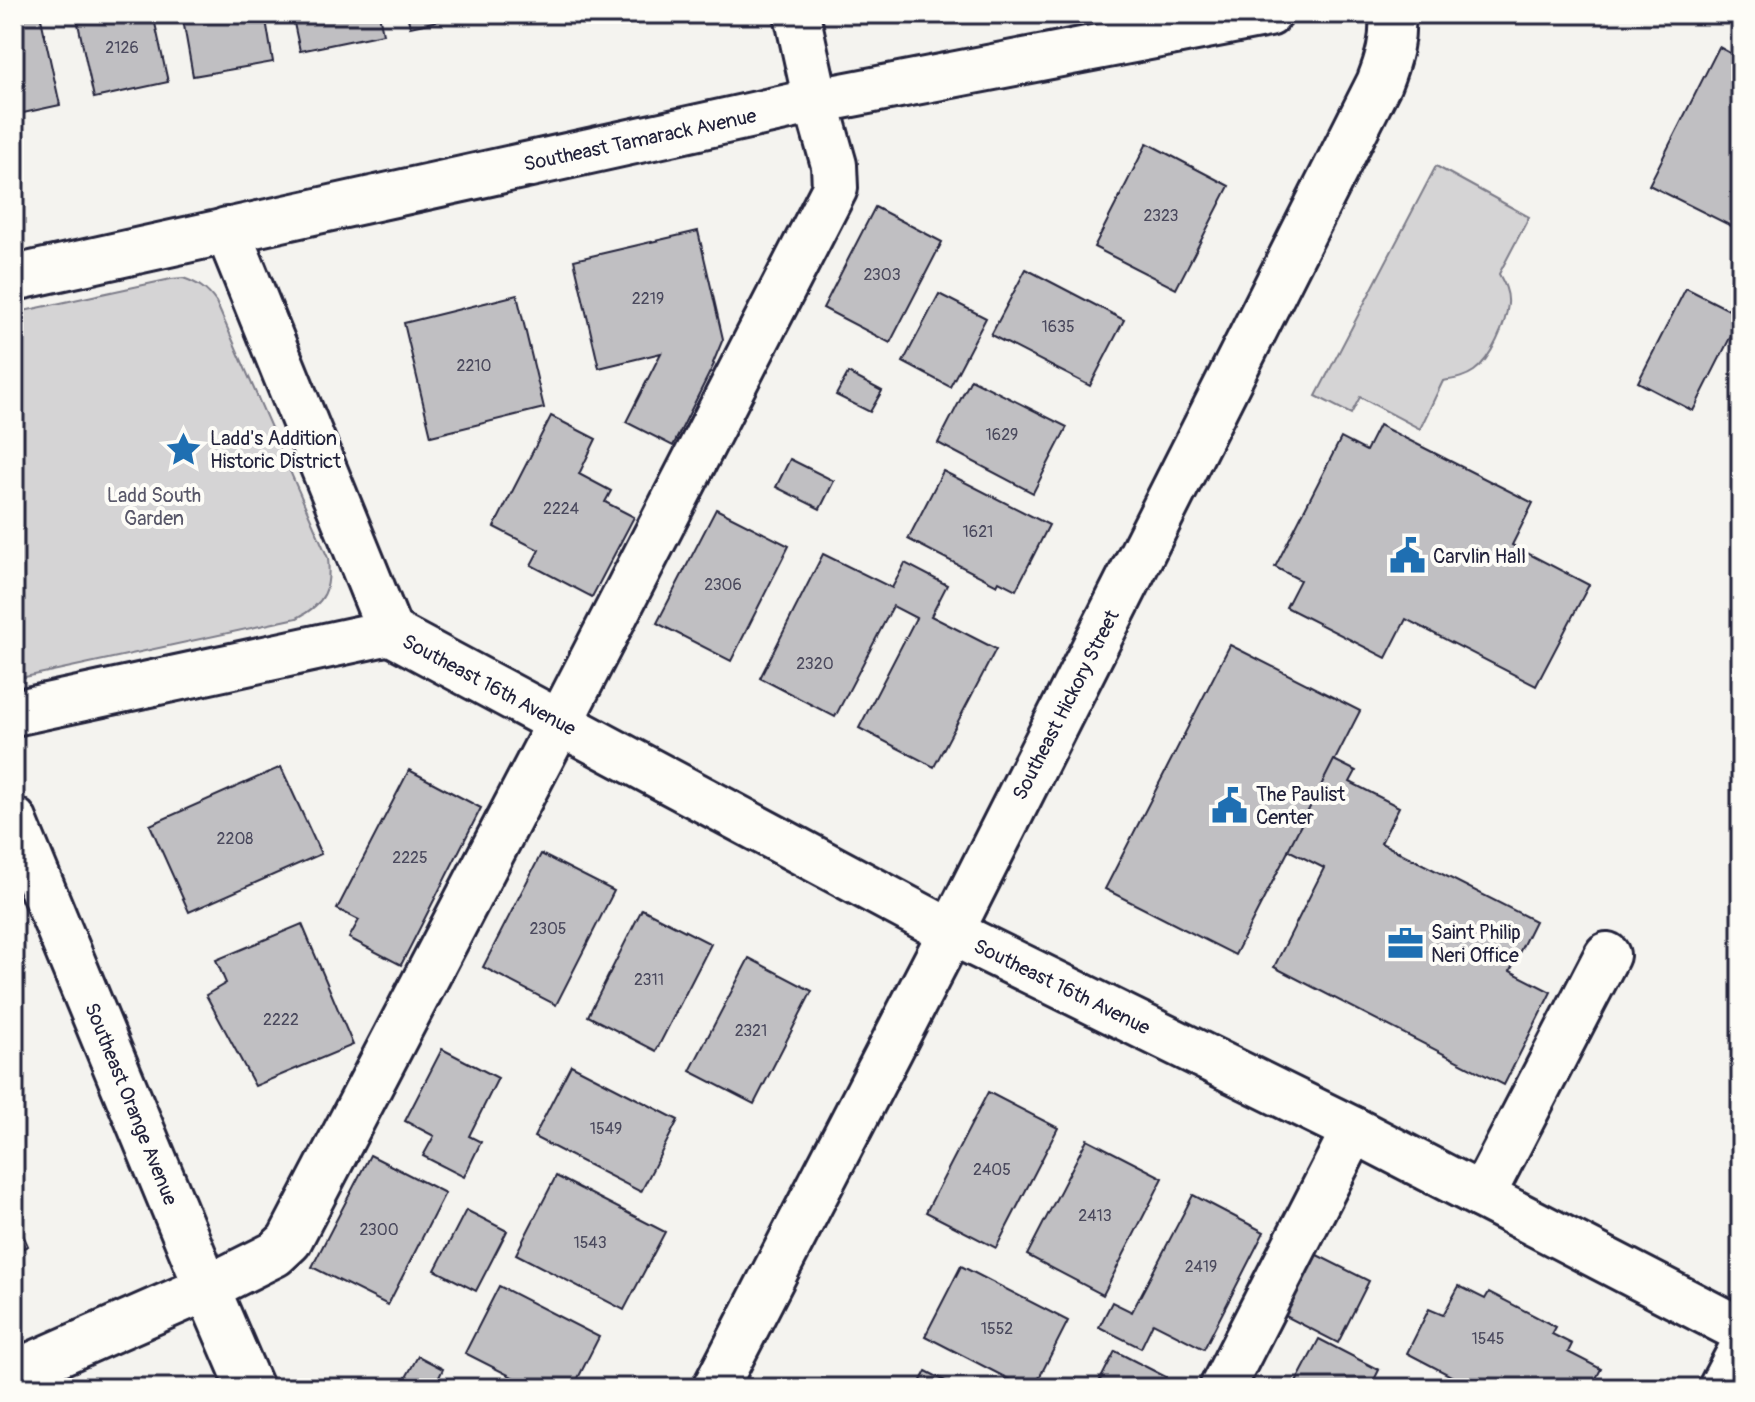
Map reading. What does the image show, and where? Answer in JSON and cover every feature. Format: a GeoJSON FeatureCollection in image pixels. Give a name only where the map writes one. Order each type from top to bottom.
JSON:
{"type":"FeatureCollection","features":[{"type":"Feature","properties":{"kind":"street"},"geometry":{"type":"LineString","coordinates":[[14,1373],[207,1288],[275,1254],[289,1241],[835,188],[834,165],[797,14]]}},
{"type":"Feature","properties":{"kind":"street","name":"Southeast Tamarack Avenue"},"geometry":{"type":"LineString","coordinates":[[14,278],[816,101],[1269,14]]}},
{"type":"Feature","properties":{"kind":"street","name":"Southeast Hickory Street"},"geometry":{"type":"LineString","coordinates":[[715,1388],[951,932],[1379,83],[1388,60],[1393,32],[1392,14]]}},
{"type":"Feature","properties":{"kind":"street","name":"Southeast 16th Avenue"},"geometry":{"type":"LineString","coordinates":[[227,230],[390,632],[951,932],[1354,1130],[1741,1330]]}},
{"type":"Feature","properties":{"kind":"street","name":"Southeast 16th Avenue"},"geometry":{"type":"LineString","coordinates":[[14,713],[390,632]]}},
{"type":"Feature","properties":{"kind":"street","name":"Southeast Orange Avenue"},"geometry":{"type":"LineString","coordinates":[[14,820],[250,1388]]}},
{"type":"Feature","properties":{"kind":"street"},"geometry":{"type":"LineString","coordinates":[[1482,1196],[1607,955]]}},
{"type":"Feature","properties":{"kind":"street"},"geometry":{"type":"LineString","coordinates":[[1222,1388],[1354,1130]]}},
{"type":"Feature","properties":{"kind":"street"},"geometry":{"type":"LineString","coordinates":[[1721,1388],[1741,1350]]}},
{"type":"Feature","properties":{"kind":"green space"},"geometry":{"type":"Polygon","coordinates":[[[1436,166],[1529,217],[1499,274],[1507,292],[1508,304],[1497,340],[1474,371],[1443,381],[1420,429],[1360,397],[1351,414],[1316,396],[1436,166]]]}},
{"type":"Feature","properties":{"kind":"green space","name":"Ladd South Garden"},"geometry":{"type":"Polygon","coordinates":[[[183,278],[202,287],[216,302],[328,558],[327,587],[320,601],[297,618],[14,677],[14,313],[183,278]]]}},
{"type":"Feature","properties":{"kind":"building"},"geometry":{"type":"Polygon","coordinates":[[[14,14],[40,14],[60,105],[14,115],[14,14]]]}},
{"type":"Feature","properties":{"kind":"building"},"geometry":{"type":"Polygon","coordinates":[[[76,14],[153,14],[168,82],[94,98],[76,14]]]}},
{"type":"Feature","properties":{"kind":"building"},"geometry":{"type":"Polygon","coordinates":[[[182,14],[265,14],[273,62],[193,76],[182,14]]]}},
{"type":"Feature","properties":{"kind":"building"},"geometry":{"type":"Polygon","coordinates":[[[292,14],[379,14],[383,34],[300,51],[292,14]]]}},
{"type":"Feature","properties":{"kind":"building"},"geometry":{"type":"Polygon","coordinates":[[[407,14],[470,14],[410,27],[407,14]]]}},
{"type":"Feature","properties":{"kind":"building"},"geometry":{"type":"Polygon","coordinates":[[[1719,47],[1741,59],[1741,231],[1649,185],[1719,47]]]}},
{"type":"Feature","properties":{"kind":"building"},"geometry":{"type":"Polygon","coordinates":[[[1147,143],[1229,186],[1176,289],[1094,247],[1147,143]]]}},
{"type":"Feature","properties":{"kind":"building"},"geometry":{"type":"Polygon","coordinates":[[[875,207],[942,242],[890,343],[823,308],[875,207]]]}},
{"type":"Feature","properties":{"kind":"building"},"geometry":{"type":"Polygon","coordinates":[[[698,231],[723,339],[714,364],[673,446],[626,422],[661,353],[599,368],[574,260],[698,231]]]}},
{"type":"Feature","properties":{"kind":"building"},"geometry":{"type":"Polygon","coordinates":[[[1026,269],[1124,320],[1090,386],[991,335],[1026,269]]]}},
{"type":"Feature","properties":{"kind":"building"},"geometry":{"type":"Polygon","coordinates":[[[1686,288],[1741,316],[1693,411],[1638,382],[1686,288]]]}},
{"type":"Feature","properties":{"kind":"building"},"geometry":{"type":"Polygon","coordinates":[[[939,294],[986,318],[950,387],[903,362],[939,294]]]}},
{"type":"Feature","properties":{"kind":"building"},"geometry":{"type":"Polygon","coordinates":[[[517,295],[544,408],[431,436],[404,323],[517,295]]]}},
{"type":"Feature","properties":{"kind":"building"},"geometry":{"type":"Polygon","coordinates":[[[848,373],[882,391],[870,412],[836,395],[848,373]]]}},
{"type":"Feature","properties":{"kind":"building"},"geometry":{"type":"Polygon","coordinates":[[[971,379],[1067,427],[1033,493],[938,443],[971,379]]]}},
{"type":"Feature","properties":{"kind":"building"},"geometry":{"type":"Polygon","coordinates":[[[551,416],[596,439],[579,474],[611,491],[605,502],[634,517],[592,597],[531,565],[539,550],[494,527],[551,416]]]}},
{"type":"Feature","properties":{"kind":"building","name":"Carvlin Hall"},"geometry":{"type":"Polygon","coordinates":[[[1379,425],[1533,503],[1512,545],[1589,585],[1536,686],[1406,619],[1386,658],[1286,607],[1300,580],[1275,567],[1341,438],[1366,451],[1379,425]]]}},
{"type":"Feature","properties":{"kind":"building"},"geometry":{"type":"Polygon","coordinates":[[[790,459],[834,481],[820,509],[776,487],[790,459]]]}},
{"type":"Feature","properties":{"kind":"building"},"geometry":{"type":"Polygon","coordinates":[[[943,471],[1049,525],[1016,590],[999,581],[997,585],[908,539],[943,471]]]}},
{"type":"Feature","properties":{"kind":"building"},"geometry":{"type":"Polygon","coordinates":[[[716,509],[789,546],[731,661],[657,623],[716,509]]]}},
{"type":"Feature","properties":{"kind":"building"},"geometry":{"type":"Polygon","coordinates":[[[823,554],[892,588],[905,563],[947,585],[931,616],[996,649],[934,767],[859,728],[916,618],[893,606],[835,717],[760,678],[823,554]]]}},
{"type":"Feature","properties":{"kind":"building","name":"The Paulist Center"},"geometry":{"type":"Polygon","coordinates":[[[1230,645],[1360,711],[1235,955],[1105,889],[1230,645]]]}},
{"type":"Feature","properties":{"kind":"building","name":"Saint Philip Neri Office"},"geometry":{"type":"Polygon","coordinates":[[[1334,760],[1356,771],[1350,782],[1399,807],[1381,843],[1535,921],[1510,971],[1551,992],[1504,1085],[1274,967],[1324,868],[1288,850],[1334,760]]]}},
{"type":"Feature","properties":{"kind":"building"},"geometry":{"type":"Polygon","coordinates":[[[281,767],[321,854],[189,912],[150,825],[281,767]]]}},
{"type":"Feature","properties":{"kind":"building"},"geometry":{"type":"Polygon","coordinates":[[[409,770],[481,808],[401,965],[349,938],[359,920],[337,909],[409,770]]]}},
{"type":"Feature","properties":{"kind":"building"},"geometry":{"type":"Polygon","coordinates":[[[541,854],[614,891],[556,1005],[483,967],[541,854]]]}},
{"type":"Feature","properties":{"kind":"building"},"geometry":{"type":"Polygon","coordinates":[[[642,909],[711,944],[656,1051],[588,1016],[642,909]]]}},
{"type":"Feature","properties":{"kind":"building"},"geometry":{"type":"Polygon","coordinates":[[[302,924],[353,1045],[255,1086],[206,995],[226,983],[216,960],[302,924]]]}},
{"type":"Feature","properties":{"kind":"building"},"geometry":{"type":"Polygon","coordinates":[[[749,958],[812,991],[754,1104],[690,1071],[749,958]]]}},
{"type":"Feature","properties":{"kind":"building"},"geometry":{"type":"Polygon","coordinates":[[[442,1049],[498,1078],[469,1136],[481,1142],[464,1177],[423,1156],[434,1136],[405,1121],[442,1049]]]}},
{"type":"Feature","properties":{"kind":"building"},"geometry":{"type":"Polygon","coordinates":[[[571,1065],[678,1120],[641,1192],[534,1137],[571,1065]]]}},
{"type":"Feature","properties":{"kind":"building"},"geometry":{"type":"Polygon","coordinates":[[[988,1092],[1058,1128],[996,1248],[926,1212],[988,1092]]]}},
{"type":"Feature","properties":{"kind":"building"},"geometry":{"type":"Polygon","coordinates":[[[1087,1139],[1163,1178],[1103,1295],[1027,1255],[1087,1139]]]}},
{"type":"Feature","properties":{"kind":"building"},"geometry":{"type":"Polygon","coordinates":[[[370,1155],[445,1193],[388,1305],[312,1267],[370,1155]]]}},
{"type":"Feature","properties":{"kind":"building"},"geometry":{"type":"Polygon","coordinates":[[[556,1176],[665,1232],[624,1310],[516,1254],[556,1176]]]}},
{"type":"Feature","properties":{"kind":"building"},"geometry":{"type":"Polygon","coordinates":[[[1193,1195],[1264,1232],[1204,1349],[1153,1323],[1141,1348],[1099,1327],[1112,1302],[1132,1312],[1193,1195]]]}},
{"type":"Feature","properties":{"kind":"building"},"geometry":{"type":"Polygon","coordinates":[[[466,1210],[507,1231],[476,1291],[435,1270],[466,1210]]]}},
{"type":"Feature","properties":{"kind":"building"},"geometry":{"type":"Polygon","coordinates":[[[14,1214],[28,1246],[14,1252],[14,1214]]]}},
{"type":"Feature","properties":{"kind":"building"},"geometry":{"type":"Polygon","coordinates":[[[1303,1248],[1369,1281],[1338,1343],[1272,1309],[1303,1248]]]}},
{"type":"Feature","properties":{"kind":"building"},"geometry":{"type":"Polygon","coordinates":[[[961,1266],[1068,1321],[1034,1388],[1026,1388],[925,1336],[961,1266]]]}},
{"type":"Feature","properties":{"kind":"building"},"geometry":{"type":"Polygon","coordinates":[[[499,1286],[599,1337],[573,1388],[534,1388],[465,1353],[499,1286]]]}},
{"type":"Feature","properties":{"kind":"building"},"geometry":{"type":"Polygon","coordinates":[[[1459,1286],[1485,1299],[1489,1292],[1556,1327],[1552,1334],[1572,1344],[1568,1352],[1601,1369],[1591,1388],[1474,1388],[1407,1353],[1429,1309],[1443,1315],[1459,1286]]]}},
{"type":"Feature","properties":{"kind":"building"},"geometry":{"type":"Polygon","coordinates":[[[1319,1339],[1379,1370],[1370,1388],[1293,1388],[1319,1339]]]}},
{"type":"Feature","properties":{"kind":"building"},"geometry":{"type":"Polygon","coordinates":[[[1115,1351],[1166,1377],[1160,1388],[1112,1388],[1099,1382],[1115,1351]]]}},
{"type":"Feature","properties":{"kind":"building"},"geometry":{"type":"Polygon","coordinates":[[[418,1356],[443,1369],[434,1388],[400,1388],[418,1356]]]}},
{"type":"Feature","properties":{"kind":"building"},"geometry":{"type":"Polygon","coordinates":[[[926,1371],[959,1388],[917,1388],[926,1371]]]}},
{"type":"Feature","properties":{"kind":"place","name":"Ladd's Addition Historic District"},"geometry":{"type":"Point","coordinates":[184,449]}},
{"type":"Feature","properties":{"kind":"place","name":"Carvlin Hall"},"geometry":{"type":"Point","coordinates":[1407,556]}},
{"type":"Feature","properties":{"kind":"place","name":"The Paulist Center"},"geometry":{"type":"Point","coordinates":[1230,805]}},
{"type":"Feature","properties":{"kind":"place","name":"Saint Philip Neri Office"},"geometry":{"type":"Point","coordinates":[1405,944]}}]}
